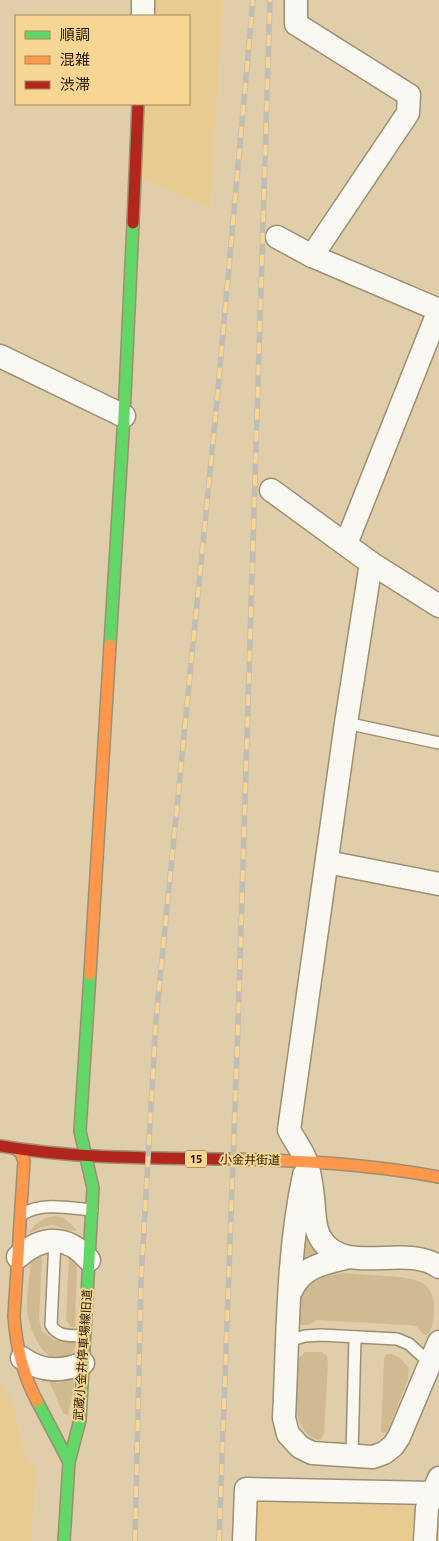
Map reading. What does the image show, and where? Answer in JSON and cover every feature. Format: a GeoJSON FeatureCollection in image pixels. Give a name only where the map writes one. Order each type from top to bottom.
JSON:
{"type":"FeatureCollection","features":[{"type":"Feature","properties":{"kind":"street"},"geometry":{"type":"LineString","coordinates":[[143,0],[143,15]]}},
{"type":"Feature","properties":{"kind":"street"},"geometry":{"type":"LineString","coordinates":[[296,0],[296,24],[409,95],[408,113],[312,256]]}},
{"type":"Feature","properties":{"kind":"street","name":"武蔵小金井停車場線旧道"},"geometry":{"type":"LineString","coordinates":[[64,1541],[70,1462],[80,1420],[92,1210],[93,1188],[80,1131],[124,416],[138,105]]}},
{"type":"Feature","properties":{"kind":"street"},"geometry":{"type":"LineString","coordinates":[[277,237],[312,256],[439,310],[346,544]]}},
{"type":"Feature","properties":{"kind":"street"},"geometry":{"type":"LineString","coordinates":[[0,356],[124,416]]}},
{"type":"Feature","properties":{"kind":"street"},"geometry":{"type":"LineString","coordinates":[[271,490],[371,563],[439,606]]}},
{"type":"Feature","properties":{"kind":"street"},"geometry":{"type":"LineString","coordinates":[[345,1258],[330,1250],[321,1240],[315,1228],[307,1162],[289,1130],[346,723],[371,563]]}},
{"type":"Feature","properties":{"kind":"street"},"geometry":{"type":"LineString","coordinates":[[327,862],[439,884]]}},
{"type":"Feature","properties":{"kind":"street","name":"小金井街道"},"geometry":{"type":"LineString","coordinates":[[0,1146],[86,1155],[307,1162],[387,1168],[439,1177]]}},
{"type":"Feature","properties":{"kind":"street"},"geometry":{"type":"LineString","coordinates":[[16,1149],[21,1153],[24,1161],[14,1316],[16,1340],[32,1392],[70,1462]]}},
{"type":"Feature","properties":{"kind":"street"},"geometry":{"type":"LineString","coordinates":[[23,1182],[26,1170],[36,1158],[44,1156],[86,1155]]}},
{"type":"Feature","properties":{"kind":"street"},"geometry":{"type":"LineString","coordinates":[[307,1162],[297,1207],[291,1291],[284,1418],[288,1434],[300,1447],[312,1454],[373,1456],[384,1453],[393,1446],[399,1437],[439,1342]]}},
{"type":"Feature","properties":{"kind":"street"},"geometry":{"type":"LineString","coordinates":[[18,1257],[38,1243],[55,1240],[74,1246],[89,1260]]}},
{"type":"Feature","properties":{"kind":"street"},"geometry":{"type":"LineString","coordinates":[[291,1291],[296,1280],[304,1272],[324,1263],[345,1258],[414,1259],[430,1261],[439,1268]]}},
{"type":"Feature","properties":{"kind":"street"},"geometry":{"type":"LineString","coordinates":[[22,1358],[30,1364],[48,1369],[72,1368],[83,1363]]}},
{"type":"Feature","properties":{"kind":"street"},"geometry":{"type":"LineString","coordinates":[[244,1541],[246,1489],[436,1485],[427,1508],[425,1541]]}},
{"type":"Feature","properties":{"kind":"lane"},"geometry":{"type":"LineString","coordinates":[[346,723],[439,742]]}},
{"type":"Feature","properties":{"kind":"lane"},"geometry":{"type":"LineString","coordinates":[[21,1215],[42,1207],[92,1210]]}},
{"type":"Feature","properties":{"kind":"lane"},"geometry":{"type":"LineString","coordinates":[[55,1240],[51,1325],[54,1331],[60,1334],[84,1336]]}},
{"type":"Feature","properties":{"kind":"lane"},"geometry":{"type":"LineString","coordinates":[[288,1341],[305,1336],[321,1335],[397,1339],[409,1344],[430,1363]]}},
{"type":"Feature","properties":{"kind":"lane"},"geometry":{"type":"LineString","coordinates":[[352,1455],[355,1337]]}},
{"type":"Feature","properties":{"kind":"shaded area"},"geometry":{"type":"Polygon","coordinates":[[[150,0],[223,0],[210,208],[141,178],[145,105],[190,105],[190,15],[149,15],[150,0]]]}},
{"type":"Feature","properties":{"kind":"shaded area"},"geometry":{"type":"Polygon","coordinates":[[[55,1216],[64,1218],[77,1230],[45,1226],[28,1234],[39,1222],[55,1216]]]}},
{"type":"Feature","properties":{"kind":"shaded area"},"geometry":{"type":"Polygon","coordinates":[[[306,1236],[310,1238],[318,1255],[301,1262],[302,1240],[306,1236]]]}},
{"type":"Feature","properties":{"kind":"shaded area"},"geometry":{"type":"Polygon","coordinates":[[[40,1253],[42,1259],[39,1319],[42,1331],[54,1340],[77,1342],[73,1353],[62,1358],[55,1358],[43,1350],[28,1318],[27,1300],[31,1260],[40,1253]]]}},
{"type":"Feature","properties":{"kind":"shaded area"},"geometry":{"type":"Polygon","coordinates":[[[69,1255],[77,1265],[75,1327],[71,1327],[66,1320],[69,1255]]]}},
{"type":"Feature","properties":{"kind":"shaded area"},"geometry":{"type":"Polygon","coordinates":[[[342,1273],[412,1279],[426,1285],[433,1299],[434,1310],[432,1327],[429,1333],[427,1335],[423,1334],[416,1326],[405,1325],[317,1320],[308,1325],[301,1325],[300,1306],[304,1290],[314,1281],[342,1273]]]}},
{"type":"Feature","properties":{"kind":"shaded area"},"geometry":{"type":"Polygon","coordinates":[[[305,1352],[322,1352],[327,1356],[324,1433],[321,1440],[313,1438],[306,1433],[297,1412],[299,1358],[305,1352]]]}},
{"type":"Feature","properties":{"kind":"shaded area"},"geometry":{"type":"Polygon","coordinates":[[[387,1354],[397,1356],[409,1368],[408,1379],[388,1431],[384,1433],[381,1432],[384,1358],[387,1354]]]}},
{"type":"Feature","properties":{"kind":"shaded area"},"geometry":{"type":"Polygon","coordinates":[[[76,1378],[68,1415],[63,1413],[49,1381],[59,1383],[76,1378]]]}},
{"type":"Feature","properties":{"kind":"shaded area"},"geometry":{"type":"Polygon","coordinates":[[[0,1384],[12,1400],[25,1457],[36,1468],[31,1541],[0,1541],[0,1384]]]}},
{"type":"Feature","properties":{"kind":"shaded area"},"geometry":{"type":"Polygon","coordinates":[[[439,1501],[439,1541],[242,1541],[243,1502],[437,1506],[439,1501]]]}},
{"type":"Feature","properties":{"kind":"railway"},"geometry":{"type":"LineString","coordinates":[[135,1541],[141,1281],[156,1020],[216,411],[253,0]]}},
{"type":"Feature","properties":{"kind":"railway"},"geometry":{"type":"LineString","coordinates":[[219,1541],[238,1025],[270,0]]}},
{"type":"Feature","properties":{"kind":"traffic: fast"},"geometry":{"type":"LineString","coordinates":[[110,645],[124,416],[133,223]]}},
{"type":"Feature","properties":{"kind":"traffic: fast"},"geometry":{"type":"LineString","coordinates":[[64,1541],[69,1462],[80,1420],[93,1188],[80,1131],[90,974]]}},
{"type":"Feature","properties":{"kind":"traffic: fast"},"geometry":{"type":"LineString","coordinates":[[37,1401],[69,1462]]}},
{"type":"Feature","properties":{"kind":"traffic: slow"},"geometry":{"type":"LineString","coordinates":[[90,974],[110,645]]}},
{"type":"Feature","properties":{"kind":"traffic: slow"},"geometry":{"type":"LineString","coordinates":[[16,1149],[21,1153],[24,1161],[14,1316],[21,1359],[37,1401]]}},
{"type":"Feature","properties":{"kind":"traffic: slow"},"geometry":{"type":"LineString","coordinates":[[227,1159],[281,1160],[334,1164],[439,1177]]}},
{"type":"Feature","properties":{"kind":"traffic: jam"},"geometry":{"type":"LineString","coordinates":[[133,223],[138,105]]}},
{"type":"Feature","properties":{"kind":"traffic: jam"},"geometry":{"type":"LineString","coordinates":[[0,1146],[85,1156],[227,1159]]}}]}
